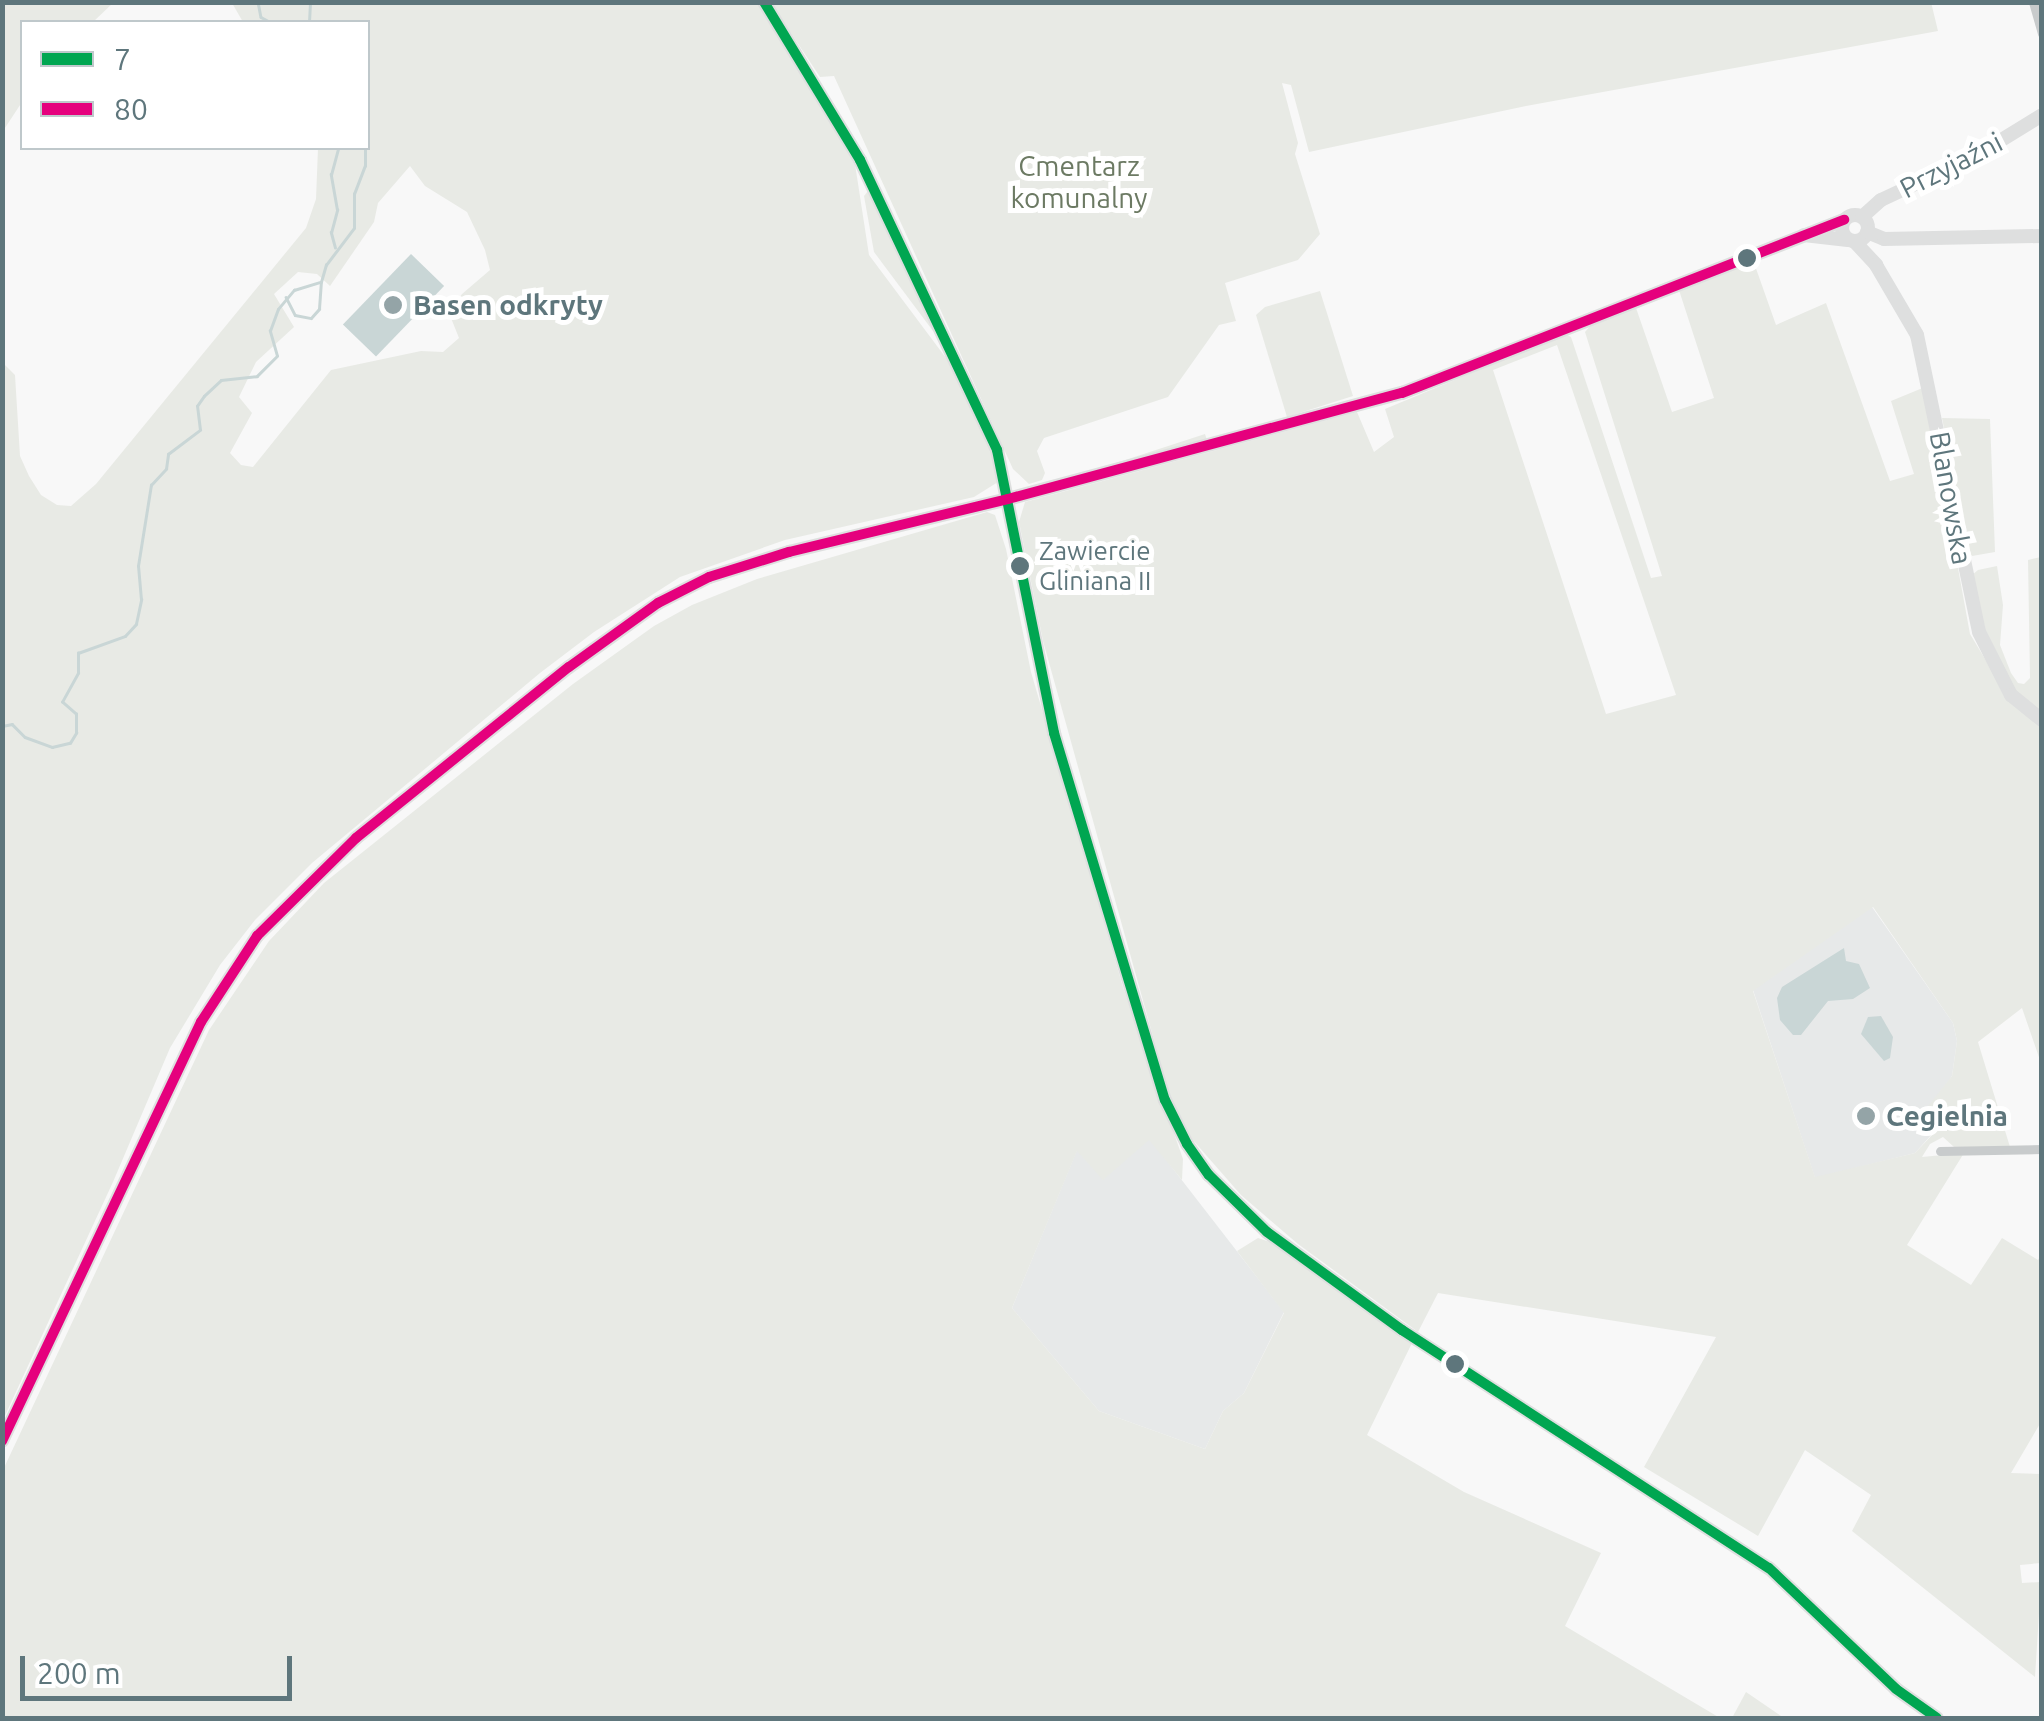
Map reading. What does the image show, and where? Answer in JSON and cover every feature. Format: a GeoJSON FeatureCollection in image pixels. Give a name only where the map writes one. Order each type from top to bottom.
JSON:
{"type":"FeatureCollection","features":[{"type":"Feature","properties":{"kind":"street"},"geometry":{"type":"LineString","coordinates":[[764,2],[860,160],[988,427],[1008,499],[1041,678],[1107,915],[1165,1100],[1210,1175],[1267,1232],[1402,1330],[1769,1568],[1896,1690],[1938,1718]]}},
{"type":"Feature","properties":{"kind":"street"},"geometry":{"type":"LineString","coordinates":[[2032,2],[2042,34]]}},
{"type":"Feature","properties":{"kind":"street","name":"Przyjaźni"},"geometry":{"type":"LineString","coordinates":[[1862,217],[1879,202],[1977,156],[2042,115]]}},
{"type":"Feature","properties":{"kind":"street"},"geometry":{"type":"LineString","coordinates":[[2,1441],[207,1010],[257,936],[315,874],[569,667],[682,589],[789,552],[1008,499],[1402,393],[1853,214],[1862,217],[1872,235],[1876,264]]}},
{"type":"Feature","properties":{"kind":"street"},"geometry":{"type":"LineString","coordinates":[[1844,220],[1842,232],[1851,240]]}},
{"type":"Feature","properties":{"kind":"street"},"geometry":{"type":"LineString","coordinates":[[1804,235],[1851,240],[1872,235],[2042,236]]}},
{"type":"Feature","properties":{"kind":"street","name":"Blanowska"},"geometry":{"type":"LineString","coordinates":[[1851,240],[1876,264],[1912,324],[1923,354],[1980,632],[2011,695],[2042,720]]}},
{"type":"Feature","properties":{"kind":"street"},"geometry":{"type":"LineString","coordinates":[[1940,1151],[2042,1149]]}},
{"type":"Feature","properties":{"kind":"shaded area","name":"Basen odkryty"},"geometry":{"type":"Polygon","coordinates":[[[411,254],[444,286],[376,356],[343,324],[411,254]]]}},
{"type":"Feature","properties":{"kind":"shaded area"},"geometry":{"type":"Polygon","coordinates":[[[1872,907],[1953,1023],[1957,1041],[1952,1076],[1942,1091],[1933,1133],[1915,1153],[1815,1178],[1753,990],[1872,907]]]}},
{"type":"Feature","properties":{"kind":"shaded area"},"geometry":{"type":"Polygon","coordinates":[[[1844,948],[1846,961],[1859,964],[1870,988],[1853,999],[1828,1001],[1801,1035],[1793,1035],[1780,1020],[1777,998],[1782,987],[1844,948]]]}},
{"type":"Feature","properties":{"kind":"shaded area"},"geometry":{"type":"Polygon","coordinates":[[[1881,1016],[1893,1037],[1890,1058],[1884,1061],[1861,1034],[1868,1017],[1881,1016]]]}},
{"type":"Feature","properties":{"kind":"shaded area"},"geometry":{"type":"Polygon","coordinates":[[[1150,1139],[1284,1312],[1244,1393],[1223,1411],[1205,1449],[1099,1411],[1012,1308],[1077,1150],[1150,1139]]]}},
{"type":"Feature","properties":{"kind":"green space"},"geometry":{"type":"Polygon","coordinates":[[[3,2],[113,3],[95,20],[20,20],[20,105],[3,131],[3,2]]]}},
{"type":"Feature","properties":{"kind":"green space","name":"Cmentarz komunalny"},"geometry":{"type":"Polygon","coordinates":[[[1931,2],[1938,31],[1526,106],[1309,152],[1291,85],[1282,83],[1298,143],[1295,154],[1320,234],[1298,260],[1225,283],[1236,321],[1219,325],[1168,397],[1044,438],[1037,451],[1045,473],[1042,480],[1029,484],[1013,469],[834,76],[820,77],[771,3],[1931,2]]]}},
{"type":"Feature","properties":{"kind":"green space"},"geometry":{"type":"Polygon","coordinates":[[[232,3],[757,3],[855,164],[869,255],[946,358],[985,430],[998,482],[974,497],[785,540],[680,577],[594,632],[540,673],[312,863],[255,920],[220,965],[170,1048],[3,1420],[3,363],[15,375],[20,456],[29,476],[41,495],[57,505],[71,506],[96,484],[306,228],[316,199],[318,150],[370,150],[370,20],[242,20],[232,3]],[[410,166],[378,203],[374,222],[330,286],[317,274],[298,272],[274,294],[294,327],[256,362],[239,397],[252,413],[230,453],[241,465],[253,467],[331,370],[421,351],[443,352],[459,338],[449,313],[462,294],[490,270],[467,212],[425,186],[410,166]]]}},
{"type":"Feature","properties":{"kind":"green space"},"geometry":{"type":"Polygon","coordinates":[[[868,191],[933,331],[874,252],[864,196],[868,191]]]}},
{"type":"Feature","properties":{"kind":"green space"},"geometry":{"type":"Polygon","coordinates":[[[1753,260],[1776,325],[1826,303],[1890,481],[1914,474],[1891,401],[1925,387],[1970,634],[2011,702],[2041,727],[2042,1066],[2022,1008],[1978,1042],[2010,1147],[1954,1147],[1943,1137],[1930,1144],[1922,1157],[1964,1153],[1907,1245],[1971,1285],[2002,1238],[2038,1260],[2041,1255],[2041,1422],[2011,1473],[2041,1474],[2041,1563],[2020,1565],[2022,1583],[2041,1582],[2035,1677],[1852,1531],[1871,1495],[1805,1450],[1758,1536],[1644,1467],[1716,1337],[1438,1293],[1418,1332],[1298,1244],[1241,1195],[1192,1139],[1169,1094],[1043,641],[1019,522],[1025,502],[1357,412],[1374,452],[1394,437],[1385,409],[1565,334],[1571,337],[1651,578],[1662,576],[1585,332],[1592,324],[1635,305],[1672,412],[1714,398],[1678,287],[1753,260]],[[1557,345],[1493,370],[1606,714],[1676,695],[1557,345]],[[1873,907],[1753,991],[1815,1177],[1915,1153],[1933,1134],[1926,1116],[1929,1105],[1952,1076],[1957,1041],[1953,1023],[1873,907]]]}},
{"type":"Feature","properties":{"kind":"green space"},"geometry":{"type":"Polygon","coordinates":[[[1320,291],[1353,396],[1287,417],[1256,315],[1265,307],[1320,291]]]}},
{"type":"Feature","properties":{"kind":"green space"},"geometry":{"type":"Polygon","coordinates":[[[1942,418],[1990,419],[1995,552],[1972,556],[1968,551],[1942,418]]]}},
{"type":"Feature","properties":{"kind":"green space"},"geometry":{"type":"Polygon","coordinates":[[[1205,434],[1207,440],[1076,482],[1074,477],[1205,434]]]}},
{"type":"Feature","properties":{"kind":"green space"},"geometry":{"type":"Polygon","coordinates":[[[987,512],[995,515],[1006,549],[1031,672],[1123,987],[1183,1159],[1182,1180],[1149,1140],[1103,1180],[1077,1151],[1012,1308],[1099,1411],[1205,1449],[1223,1411],[1244,1393],[1284,1313],[1237,1251],[1258,1238],[1270,1242],[1412,1343],[1367,1435],[1464,1492],[1601,1553],[1565,1626],[1720,1718],[3,1718],[3,1470],[209,1030],[269,941],[324,883],[573,684],[654,626],[692,605],[757,579],[987,512]]]}},
{"type":"Feature","properties":{"kind":"green space"},"geometry":{"type":"Polygon","coordinates":[[[2041,557],[2041,713],[2015,691],[1987,636],[1971,576],[1978,570],[1997,566],[2003,605],[2000,645],[2011,673],[2018,683],[2024,684],[2030,678],[2028,560],[2041,557]]]}},
{"type":"Feature","properties":{"kind":"green space"},"geometry":{"type":"Polygon","coordinates":[[[1746,1692],[1784,1718],[1732,1718],[1746,1692]]]}},
{"type":"Feature","properties":{"kind":"waterway"},"geometry":{"type":"LineString","coordinates":[[258,2],[261,17],[266,20]]}},
{"type":"Feature","properties":{"kind":"waterway"},"geometry":{"type":"LineString","coordinates":[[309,20],[310,2]]}},
{"type":"Feature","properties":{"kind":"waterway"},"geometry":{"type":"LineString","coordinates":[[335,248],[331,233],[337,210],[331,175],[337,150]]}},
{"type":"Feature","properties":{"kind":"waterway"},"geometry":{"type":"LineString","coordinates":[[2,726],[12,724],[25,737],[52,747],[70,743],[76,733],[76,714],[62,702],[78,673],[78,653],[125,636],[136,624],[141,600],[138,566],[151,485],[166,469],[168,454],[200,430],[197,406],[204,396],[221,380],[257,376],[277,356],[270,331],[278,309],[294,290],[321,282],[326,265],[354,228],[354,194],[365,166],[365,150]]}},
{"type":"Feature","properties":{"kind":"waterway"},"geometry":{"type":"LineString","coordinates":[[286,297],[295,315],[311,318],[319,309],[321,283]]}},
{"type":"Feature","properties":{"kind":"transit line","name":"7"},"geometry":{"type":"LineString","coordinates":[[764,2],[860,160],[997,450],[1054,733],[1165,1100],[1187,1144],[1209,1175],[1267,1232],[1402,1330],[1769,1568],[1896,1689],[1937,1718]]}},
{"type":"Feature","properties":{"kind":"transit line","name":"80"},"geometry":{"type":"LineString","coordinates":[[2,1441],[201,1022],[257,936],[356,838],[569,667],[658,603],[709,577],[789,552],[1008,499],[1402,393],[1844,220]]}},
{"type":"Feature","properties":{"kind":"place","name":"Basen odkryty"},"geometry":{"type":"Point","coordinates":[393,305]}},
{"type":"Feature","properties":{"kind":"place","name":"Zawiercie Gliniana II"},"geometry":{"type":"Point","coordinates":[1020,566]}},
{"type":"Feature","properties":{"kind":"place","name":"Cegielnia"},"geometry":{"type":"Point","coordinates":[1866,1116]}}]}
